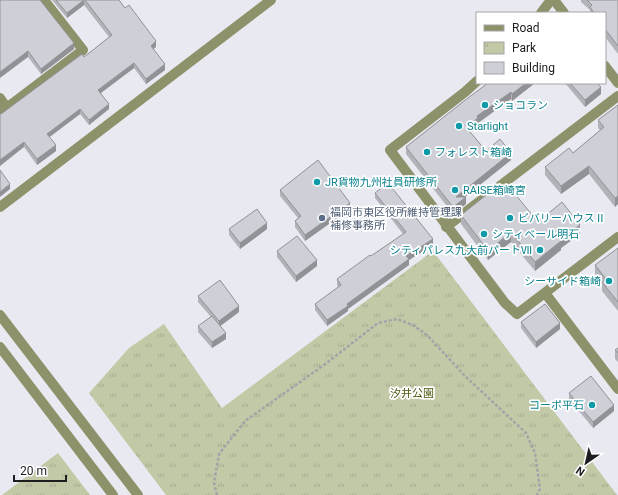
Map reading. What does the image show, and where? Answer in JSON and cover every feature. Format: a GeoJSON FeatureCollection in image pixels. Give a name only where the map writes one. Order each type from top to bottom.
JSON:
{"type":"FeatureCollection","features":[{"type":"Feature","properties":{"kind":"street"},"geometry":{"type":"LineString","coordinates":[[0,98],[4,111],[83,50],[44,0]]}},
{"type":"Feature","properties":{"kind":"street"},"geometry":{"type":"LineString","coordinates":[[0,206],[271,0]]}},
{"type":"Feature","properties":{"kind":"street"},"geometry":{"type":"LineString","coordinates":[[542,12],[553,0],[563,12]]}},
{"type":"Feature","properties":{"kind":"street"},"geometry":{"type":"LineString","coordinates":[[606,67],[618,84]]}},
{"type":"Feature","properties":{"kind":"street"},"geometry":{"type":"LineString","coordinates":[[476,82],[390,150],[446,227],[505,303],[517,314],[618,238]]}},
{"type":"Feature","properties":{"kind":"street"},"geometry":{"type":"LineString","coordinates":[[446,227],[618,96]]}},
{"type":"Feature","properties":{"kind":"street"},"geometry":{"type":"LineString","coordinates":[[545,293],[618,389]]}},
{"type":"Feature","properties":{"kind":"street"},"geometry":{"type":"LineString","coordinates":[[0,315],[138,495]]}},
{"type":"Feature","properties":{"kind":"street"},"geometry":{"type":"LineString","coordinates":[[0,347],[113,495]]}},
{"type":"Feature","properties":{"kind":"path"},"geometry":{"type":"LineString","coordinates":[[216,495],[214,483],[219,454],[245,421],[319,369],[378,323],[398,319],[413,325],[428,336],[465,376],[526,433],[535,453],[540,489],[537,495]]}},
{"type":"Feature","properties":{"kind":"green space","name":"汐井公園"},"geometry":{"type":"Polygon","coordinates":[[[433,251],[617,495],[166,495],[89,393],[129,348],[164,324],[222,408],[433,251]]]}},
{"type":"Feature","properties":{"kind":"green space"},"geometry":{"type":"Polygon","coordinates":[[[58,453],[90,495],[2,495],[58,453]]]}},
{"type":"Feature","properties":{"kind":"building"},"geometry":{"type":"Polygon","coordinates":[[[0,0],[40,0],[74,43],[41,69],[28,51],[0,72],[0,0]]]}},
{"type":"Feature","properties":{"kind":"building"},"geometry":{"type":"Polygon","coordinates":[[[56,0],[84,0],[67,13],[56,0]]]}},
{"type":"Feature","properties":{"kind":"building"},"geometry":{"type":"Polygon","coordinates":[[[85,0],[119,0],[125,8],[129,5],[156,41],[151,46],[165,64],[146,79],[134,63],[98,90],[109,104],[89,120],[80,109],[47,134],[56,145],[37,159],[24,142],[0,160],[0,114],[82,54],[84,57],[112,35],[85,0]]]}},
{"type":"Feature","properties":{"kind":"building"},"geometry":{"type":"Polygon","coordinates":[[[587,0],[618,0],[618,46],[606,30],[606,12],[593,12],[590,7],[592,5],[587,0]]]}},
{"type":"Feature","properties":{"kind":"building"},"geometry":{"type":"Polygon","coordinates":[[[487,84],[525,84],[512,94],[511,92],[477,116],[478,118],[466,127],[486,151],[500,139],[511,153],[456,197],[466,197],[453,207],[406,147],[487,84]]]}},
{"type":"Feature","properties":{"kind":"building"},"geometry":{"type":"Polygon","coordinates":[[[571,84],[598,84],[601,87],[585,100],[571,84]]]}},
{"type":"Feature","properties":{"kind":"building"},"geometry":{"type":"Polygon","coordinates":[[[618,105],[618,196],[615,198],[589,166],[561,186],[545,167],[569,148],[573,153],[604,127],[598,120],[618,105]]]}},
{"type":"Feature","properties":{"kind":"building"},"geometry":{"type":"Polygon","coordinates":[[[318,160],[350,203],[305,235],[295,221],[301,216],[280,190],[318,160]]]}},
{"type":"Feature","properties":{"kind":"building"},"geometry":{"type":"Polygon","coordinates":[[[0,170],[10,184],[0,192],[0,170]]]}},
{"type":"Feature","properties":{"kind":"building"},"geometry":{"type":"Polygon","coordinates":[[[388,183],[433,239],[406,256],[409,259],[347,304],[348,306],[327,320],[315,304],[341,285],[337,279],[370,255],[371,256],[406,232],[375,193],[388,183]]]}},
{"type":"Feature","properties":{"kind":"building"},"geometry":{"type":"Polygon","coordinates":[[[510,188],[538,222],[562,202],[580,225],[560,239],[561,241],[535,262],[511,232],[488,251],[461,215],[490,192],[494,192],[499,196],[510,188]]]}},
{"type":"Feature","properties":{"kind":"building"},"geometry":{"type":"Polygon","coordinates":[[[257,209],[267,223],[240,243],[229,229],[257,209]]]}},
{"type":"Feature","properties":{"kind":"building"},"geometry":{"type":"Polygon","coordinates":[[[297,236],[317,260],[296,276],[277,251],[297,236]]]}},
{"type":"Feature","properties":{"kind":"building","name":"シーサイド箱崎"},"geometry":{"type":"Polygon","coordinates":[[[618,248],[618,302],[602,282],[606,279],[595,265],[618,248]]]}},
{"type":"Feature","properties":{"kind":"building"},"geometry":{"type":"Polygon","coordinates":[[[220,280],[239,306],[219,321],[198,296],[220,280]]]}},
{"type":"Feature","properties":{"kind":"building"},"geometry":{"type":"Polygon","coordinates":[[[545,304],[560,323],[536,342],[521,322],[545,304]]]}},
{"type":"Feature","properties":{"kind":"building"},"geometry":{"type":"Polygon","coordinates":[[[212,316],[226,333],[212,342],[198,326],[212,316]]]}},
{"type":"Feature","properties":{"kind":"building","name":"コーポ平石"},"geometry":{"type":"Polygon","coordinates":[[[591,376],[614,405],[593,422],[569,393],[591,376]]]}},
{"type":"Feature","properties":{"kind":"place","name":"ショコラン"},"geometry":{"type":"Point","coordinates":[485,105]}},
{"type":"Feature","properties":{"kind":"place","name":"Starlight"},"geometry":{"type":"Point","coordinates":[459,126]}},
{"type":"Feature","properties":{"kind":"place","name":"フォレスト箱崎"},"geometry":{"type":"Point","coordinates":[427,152]}},
{"type":"Feature","properties":{"kind":"place","name":"JR貨物九州社員研修所"},"geometry":{"type":"Point","coordinates":[317,182]}},
{"type":"Feature","properties":{"kind":"place","name":"RAISE箱崎宮"},"geometry":{"type":"Point","coordinates":[455,190]}},
{"type":"Feature","properties":{"kind":"place","name":"福岡市東区役所維持管理課 補修事務所"},"geometry":{"type":"Point","coordinates":[322,218]}},
{"type":"Feature","properties":{"kind":"place","name":"ビバリーハウスⅡ"},"geometry":{"type":"Point","coordinates":[510,218]}},
{"type":"Feature","properties":{"kind":"place","name":"シティベール明石"},"geometry":{"type":"Point","coordinates":[484,234]}},
{"type":"Feature","properties":{"kind":"place","name":"シティパレス九大前パートⅦ"},"geometry":{"type":"Point","coordinates":[540,250]}},
{"type":"Feature","properties":{"kind":"place","name":"シーサイド箱崎"},"geometry":{"type":"Point","coordinates":[609,281]}},
{"type":"Feature","properties":{"kind":"place","name":"コーポ平石"},"geometry":{"type":"Point","coordinates":[592,405]}}]}
